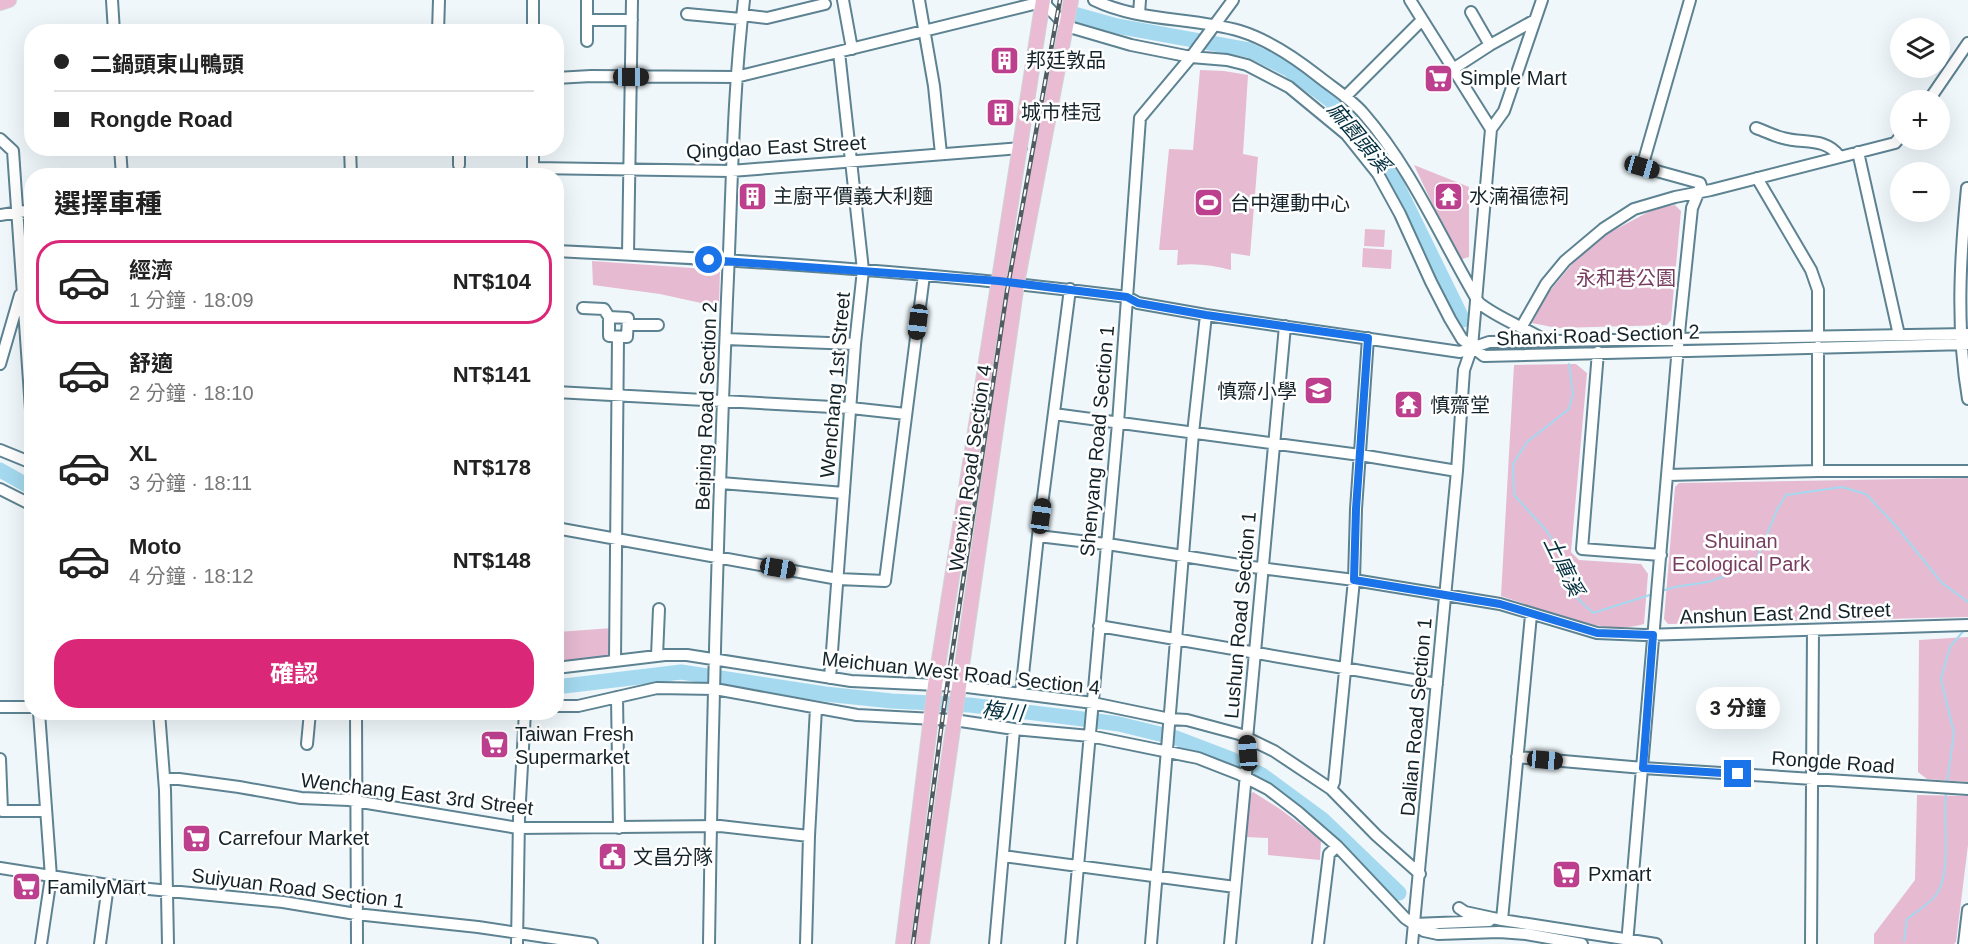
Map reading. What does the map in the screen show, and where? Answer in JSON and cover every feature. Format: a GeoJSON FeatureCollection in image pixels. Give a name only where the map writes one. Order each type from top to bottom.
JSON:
{"type":"FeatureCollection","features":[{"type":"Feature","properties":{"kind":"main road"},"geometry":{"type":"LineString","coordinates":[[0,3],[9,0]]}},
{"type":"Feature","properties":{"kind":"main road","name":"Wenxin Road Section 4"},"geometry":{"type":"LineString","coordinates":[[922,944],[1017,283],[1071,0]]}},
{"type":"Feature","properties":{"kind":"main road","name":"Wenxin Road Section 4"},"geometry":{"type":"LineString","coordinates":[[903,944],[930,718],[1044,1]]}},
{"type":"Feature","properties":{"kind":"street"},"geometry":{"type":"LineString","coordinates":[[112,0],[114,24]]}},
{"type":"Feature","properties":{"kind":"street"},"geometry":{"type":"LineString","coordinates":[[438,24],[439,0]]}},
{"type":"Feature","properties":{"kind":"street"},"geometry":{"type":"LineString","coordinates":[[533,0],[533,24]]}},
{"type":"Feature","properties":{"kind":"street"},"geometry":{"type":"LineString","coordinates":[[587,0],[587,41]]}},
{"type":"Feature","properties":{"kind":"street"},"geometry":{"type":"LineString","coordinates":[[628,254],[632,0]]}},
{"type":"Feature","properties":{"kind":"street","name":"Beiping Road Section 2"},"geometry":{"type":"LineString","coordinates":[[709,944],[720,483],[731,171],[736,77],[744,0]]}},
{"type":"Feature","properties":{"kind":"street"},"geometry":{"type":"LineString","coordinates":[[843,0],[852,49]]}},
{"type":"Feature","properties":{"kind":"street"},"geometry":{"type":"LineString","coordinates":[[919,0],[926,31],[941,154]]}},
{"type":"Feature","properties":{"kind":"street"},"geometry":{"type":"LineString","coordinates":[[1094,0],[1109,8],[1266,40],[1299,61],[1362,111],[1393,150],[1476,300],[1494,314],[1522,326],[1546,341]]}},
{"type":"Feature","properties":{"kind":"street"},"geometry":{"type":"LineString","coordinates":[[1139,14],[1140,0]]}},
{"type":"Feature","properties":{"kind":"street","name":"Shenyang Road Section 1"},"geometry":{"type":"LineString","coordinates":[[1071,944],[1118,423],[1140,118],[1195,53],[1233,0]]}},
{"type":"Feature","properties":{"kind":"street"},"geometry":{"type":"LineString","coordinates":[[1410,0],[1421,21],[1491,129],[1504,111],[1542,0]]}},
{"type":"Feature","properties":{"kind":"street"},"geometry":{"type":"LineString","coordinates":[[1627,942],[1678,339],[1692,208],[1700,183],[1642,167],[1690,0]]}},
{"type":"Feature","properties":{"kind":"street"},"geometry":{"type":"LineString","coordinates":[[564,78],[736,77],[1044,1],[1065,26],[1131,45],[1195,53],[1227,60],[1256,68],[1289,87],[1346,134],[1377,174],[1400,214],[1450,319],[1462,339],[1472,347]]}},
{"type":"Feature","properties":{"kind":"street"},"geometry":{"type":"LineString","coordinates":[[687,14],[767,18],[825,4]]}},
{"type":"Feature","properties":{"kind":"street"},"geometry":{"type":"LineString","coordinates":[[1471,12],[1490,45]]}},
{"type":"Feature","properties":{"kind":"street"},"geometry":{"type":"LineString","coordinates":[[587,20],[632,20]]}},
{"type":"Feature","properties":{"kind":"street"},"geometry":{"type":"LineString","coordinates":[[1453,69],[1535,20]]}},
{"type":"Feature","properties":{"kind":"street"},"geometry":{"type":"LineString","coordinates":[[1345,97],[1421,21]]}},
{"type":"Feature","properties":{"kind":"street"},"geometry":{"type":"LineString","coordinates":[[1936,90],[1968,43]]}},
{"type":"Feature","properties":{"kind":"street","name":"Wenchang 1st Street"},"geometry":{"type":"LineString","coordinates":[[830,678],[855,344],[863,270],[839,52]]}},
{"type":"Feature","properties":{"kind":"street"},"geometry":{"type":"LineString","coordinates":[[1756,128],[1784,139],[1818,142],[1835,150],[1839,156]]}},
{"type":"Feature","properties":{"kind":"street","name":"Dalian Road Section 1"},"geometry":{"type":"LineString","coordinates":[[1412,944],[1446,596],[1464,370],[1472,347],[1491,129]]}},
{"type":"Feature","properties":{"kind":"street"},"geometry":{"type":"LineString","coordinates":[[0,139],[13,151],[24,315]]}},
{"type":"Feature","properties":{"kind":"street"},"geometry":{"type":"LineString","coordinates":[[1522,326],[1546,284],[1565,261],[1603,229],[1634,209],[1890,144]]}},
{"type":"Feature","properties":{"kind":"street","name":"Qingdao East Street"},"geometry":{"type":"LineString","coordinates":[[564,171],[630,169],[731,171],[1021,148]]}},
{"type":"Feature","properties":{"kind":"street"},"geometry":{"type":"LineString","coordinates":[[1858,152],[1899,335]]}},
{"type":"Feature","properties":{"kind":"street"},"geometry":{"type":"LineString","coordinates":[[459,156],[459,165]]}},
{"type":"Feature","properties":{"kind":"street"},"geometry":{"type":"LineString","coordinates":[[1757,178],[1811,270],[1818,290],[1818,471]]}},
{"type":"Feature","properties":{"kind":"street"},"geometry":{"type":"LineString","coordinates":[[1967,188],[1965,236],[1960,274],[1968,399]]}},
{"type":"Feature","properties":{"kind":"street"},"geometry":{"type":"LineString","coordinates":[[0,215],[24,211]]}},
{"type":"Feature","properties":{"kind":"street","name":"Shanxi Road Section 2"},"geometry":{"type":"LineString","coordinates":[[564,250],[863,270],[1017,283],[1127,297],[1138,303],[1206,315],[1460,352],[1484,342],[1678,339],[1818,342],[1964,339]]}},
{"type":"Feature","properties":{"kind":"street"},"geometry":{"type":"LineString","coordinates":[[564,529],[838,579],[885,581],[924,275]]}},
{"type":"Feature","properties":{"kind":"street"},"geometry":{"type":"LineString","coordinates":[[0,364],[22,288]]}},
{"type":"Feature","properties":{"kind":"street"},"geometry":{"type":"LineString","coordinates":[[1021,693],[1038,536],[1070,290]]}},
{"type":"Feature","properties":{"kind":"street"},"geometry":{"type":"LineString","coordinates":[[583,308],[604,309],[609,317],[609,336],[627,337],[628,318],[609,317]]}},
{"type":"Feature","properties":{"kind":"street"},"geometry":{"type":"LineString","coordinates":[[1151,944],[1193,433],[1206,315]]}},
{"type":"Feature","properties":{"kind":"street"},"geometry":{"type":"LineString","coordinates":[[628,325],[658,325]]}},
{"type":"Feature","properties":{"kind":"street","name":"Lushun Road Section 1"},"geometry":{"type":"LineString","coordinates":[[1230,944],[1285,326]]}},
{"type":"Feature","properties":{"kind":"street","name":"Shanxi Road Section 2"},"geometry":{"type":"LineString","coordinates":[[1472,347],[1484,356],[1490,356],[1678,351],[1899,335],[1964,339]]}},
{"type":"Feature","properties":{"kind":"street"},"geometry":{"type":"LineString","coordinates":[[615,661],[618,337]]}},
{"type":"Feature","properties":{"kind":"street"},"geometry":{"type":"LineString","coordinates":[[1331,789],[1334,782],[1354,580],[1356,509],[1368,338]]}},
{"type":"Feature","properties":{"kind":"street"},"geometry":{"type":"LineString","coordinates":[[726,339],[855,344]]}},
{"type":"Feature","properties":{"kind":"street"},"geometry":{"type":"LineString","coordinates":[[1598,352],[1582,549],[1661,555]]}},
{"type":"Feature","properties":{"kind":"street"},"geometry":{"type":"LineString","coordinates":[[564,393],[851,408],[906,414]]}},
{"type":"Feature","properties":{"kind":"street"},"geometry":{"type":"LineString","coordinates":[[1054,414],[1360,455],[1457,471]]}},
{"type":"Feature","properties":{"kind":"street"},"geometry":{"type":"LineString","coordinates":[[0,450],[24,460]]}},
{"type":"Feature","properties":{"kind":"street"},"geometry":{"type":"LineString","coordinates":[[1668,475],[1818,471],[1968,471]]}},
{"type":"Feature","properties":{"kind":"street"},"geometry":{"type":"LineString","coordinates":[[720,483],[844,493]]}},
{"type":"Feature","properties":{"kind":"street"},"geometry":{"type":"LineString","coordinates":[[0,489],[24,501]]}},
{"type":"Feature","properties":{"kind":"street","name":"Anshun East 2nd Street"},"geometry":{"type":"LineString","coordinates":[[1038,536],[1354,580],[1500,604],[1597,633],[1653,635],[1964,625]]}},
{"type":"Feature","properties":{"kind":"street"},"geometry":{"type":"LineString","coordinates":[[657,656],[659,609]]}},
{"type":"Feature","properties":{"kind":"street"},"geometry":{"type":"LineString","coordinates":[[1502,920],[1531,615]]}},
{"type":"Feature","properties":{"kind":"street"},"geometry":{"type":"LineString","coordinates":[[1099,626],[1437,684]]}},
{"type":"Feature","properties":{"kind":"street"},"geometry":{"type":"LineString","coordinates":[[1811,944],[1813,630]]}},
{"type":"Feature","properties":{"kind":"street","name":"Meichuan West Road Section 4"},"geometry":{"type":"LineString","coordinates":[[564,667],[657,656],[687,655],[715,664],[772,669],[830,678],[1021,693],[1187,720],[1239,734],[1274,751],[1331,789],[1420,874]]}},
{"type":"Feature","properties":{"kind":"street"},"geometry":{"type":"LineString","coordinates":[[564,706],[578,706],[657,688],[715,685],[857,716],[954,720],[1014,729],[1090,736],[1198,758],[1246,774],[1268,789],[1337,846],[1405,918],[1424,931],[1438,934],[1499,932],[1526,934],[1582,944]]}},
{"type":"Feature","properties":{"kind":"street"},"geometry":{"type":"LineString","coordinates":[[617,698],[618,828]]}},
{"type":"Feature","properties":{"kind":"street"},"geometry":{"type":"LineString","coordinates":[[0,707],[24,707]]}},
{"type":"Feature","properties":{"kind":"street"},"geometry":{"type":"LineString","coordinates":[[806,944],[816,708]]}},
{"type":"Feature","properties":{"kind":"street"},"geometry":{"type":"LineString","coordinates":[[40,720],[51,877],[41,944]]}},
{"type":"Feature","properties":{"kind":"street"},"geometry":{"type":"LineString","coordinates":[[160,720],[165,779],[168,944]]}},
{"type":"Feature","properties":{"kind":"street"},"geometry":{"type":"LineString","coordinates":[[307,744],[309,720]]}},
{"type":"Feature","properties":{"kind":"street"},"geometry":{"type":"LineString","coordinates":[[356,720],[357,944]]}},
{"type":"Feature","properties":{"kind":"street"},"geometry":{"type":"LineString","coordinates":[[517,938],[518,828],[525,720]]}},
{"type":"Feature","properties":{"kind":"street"},"geometry":{"type":"LineString","coordinates":[[995,944],[1014,729]]}},
{"type":"Feature","properties":{"kind":"street","name":"Rongde Road"},"geometry":{"type":"LineString","coordinates":[[1517,757],[1643,768],[1964,789]]}},
{"type":"Feature","properties":{"kind":"street"},"geometry":{"type":"LineString","coordinates":[[0,759],[2,811],[46,811]]}},
{"type":"Feature","properties":{"kind":"street","name":"Wenchang East 3rd Street"},"geometry":{"type":"LineString","coordinates":[[165,779],[239,787],[301,798],[349,800],[518,828],[711,826],[809,836]]}},
{"type":"Feature","properties":{"kind":"street"},"geometry":{"type":"LineString","coordinates":[[1318,944],[1329,854],[1337,846]]}},
{"type":"Feature","properties":{"kind":"street"},"geometry":{"type":"LineString","coordinates":[[1004,856],[1235,887]]}},
{"type":"Feature","properties":{"kind":"street","name":"Suiyuan Road Section 1"},"geometry":{"type":"LineString","coordinates":[[0,868],[108,885],[283,902],[517,938],[592,944]]}},
{"type":"Feature","properties":{"kind":"street"},"geometry":{"type":"LineString","coordinates":[[100,944],[108,885]]}},
{"type":"Feature","properties":{"kind":"street"},"geometry":{"type":"LineString","coordinates":[[1459,908],[1466,912],[1502,920],[1627,942],[1656,944]]}},
{"type":"Feature","properties":{"kind":"street"},"geometry":{"type":"LineString","coordinates":[[1964,944],[1968,910]]}},
{"type":"Feature","properties":{"kind":"street"},"geometry":{"type":"LineString","coordinates":[[1414,924],[1502,920]]}},
{"type":"Feature","properties":{"kind":"street"},"geometry":{"type":"LineString","coordinates":[[1499,932],[1499,944]]}},
{"type":"Feature","properties":{"kind":"green space","name":"台中運動中心"},"geometry":{"type":"Polygon","coordinates":[[[1200,70],[1248,75],[1243,154],[1258,157],[1250,256],[1231,253],[1231,270],[1204,265],[1177,265],[1178,250],[1159,250],[1169,149],[1193,150],[1200,70]]]}},
{"type":"Feature","properties":{"kind":"green space"},"geometry":{"type":"Polygon","coordinates":[[[1414,165],[1469,187],[1469,257],[1459,260],[1414,165]]]}},
{"type":"Feature","properties":{"kind":"green space","name":"永和巷公園"},"geometry":{"type":"Polygon","coordinates":[[[1675,205],[1681,211],[1671,320],[1667,325],[1557,328],[1532,323],[1548,293],[1590,243],[1654,209],[1675,205]]]}},
{"type":"Feature","properties":{"kind":"green space"},"geometry":{"type":"Polygon","coordinates":[[[1365,229],[1385,230],[1384,247],[1364,246],[1365,229]]]}},
{"type":"Feature","properties":{"kind":"green space"},"geometry":{"type":"Polygon","coordinates":[[[1363,248],[1392,250],[1391,269],[1362,267],[1363,248]]]}},
{"type":"Feature","properties":{"kind":"green space"},"geometry":{"type":"Polygon","coordinates":[[[592,261],[720,270],[719,307],[660,294],[593,285],[592,261]]]}},
{"type":"Feature","properties":{"kind":"green space"},"geometry":{"type":"Polygon","coordinates":[[[1576,364],[1587,373],[1571,552],[1579,560],[1641,564],[1648,574],[1644,624],[1610,627],[1591,624],[1572,620],[1501,596],[1514,365],[1576,364]]]}},
{"type":"Feature","properties":{"kind":"green space","name":"Shuinan Ecological Park"},"geometry":{"type":"Polygon","coordinates":[[[1968,478],[1968,617],[1668,624],[1664,619],[1675,487],[1679,483],[1968,478]]]}},
{"type":"Feature","properties":{"kind":"green space"},"geometry":{"type":"Polygon","coordinates":[[[613,628],[613,658],[564,663],[564,632],[613,628]]]}},
{"type":"Feature","properties":{"kind":"green space"},"geometry":{"type":"Polygon","coordinates":[[[1968,637],[1968,782],[1927,779],[1918,772],[1919,640],[1968,637]]]}},
{"type":"Feature","properties":{"kind":"green space"},"geometry":{"type":"Polygon","coordinates":[[[1253,792],[1321,840],[1320,860],[1268,855],[1268,838],[1245,837],[1248,796],[1253,792]]]}},
{"type":"Feature","properties":{"kind":"green space"},"geometry":{"type":"Polygon","coordinates":[[[1917,795],[1968,796],[1968,845],[1956,942],[1954,944],[1874,944],[1874,934],[1915,880],[1917,795]]]}},
{"type":"Feature","properties":{"kind":"waterway","name":"麻園頭溪"},"geometry":{"type":"LineString","coordinates":[[1074,14],[1117,26],[1249,50],[1288,69],[1330,100],[1364,136],[1397,185],[1463,320]]}},
{"type":"Feature","properties":{"kind":"waterway","name":"土庫溪"},"geometry":{"type":"LineString","coordinates":[[1569,364],[1573,394],[1569,409],[1527,442],[1513,464],[1514,495],[1546,530],[1557,547],[1576,597],[1593,613],[1653,594]]}},
{"type":"Feature","properties":{"kind":"waterway","name":"梅川"},"geometry":{"type":"LineString","coordinates":[[0,470],[24,484]]}},
{"type":"Feature","properties":{"kind":"waterway","name":"土庫溪"},"geometry":{"type":"LineString","coordinates":[[1661,591],[1708,582],[1754,566],[1777,510],[1786,495],[1842,487],[1866,494],[1895,525],[1942,583],[1968,602]]}},
{"type":"Feature","properties":{"kind":"waterway","name":"土庫溪"},"geometry":{"type":"LineString","coordinates":[[1947,783],[1954,733],[1941,679],[1950,647],[1965,629]]}},
{"type":"Feature","properties":{"kind":"waterway","name":"梅川"},"geometry":{"type":"LineString","coordinates":[[564,686],[681,672],[825,694],[892,701],[970,705],[1119,724],[1176,738],[1231,759],[1262,775],[1322,819],[1399,893]]}},
{"type":"Feature","properties":{"kind":"waterway","name":"土庫溪"},"geometry":{"type":"LineString","coordinates":[[1904,941],[1907,919],[1926,905],[1941,886],[1946,846],[1946,792]]}},
{"type":"Feature","properties":{"kind":"railway"},"geometry":{"type":"LineString","coordinates":[[913,944],[944,707],[1007,291],[1060,0]]}},
{"type":"Feature","properties":{"kind":"place","name":"邦廷敦品"},"geometry":{"type":"Point","coordinates":[1005,60]}},
{"type":"Feature","properties":{"kind":"place","name":"Simple Mart"},"geometry":{"type":"Point","coordinates":[1439,78]}},
{"type":"Feature","properties":{"kind":"place","name":"城市桂冠"},"geometry":{"type":"Point","coordinates":[1000,112]}},
{"type":"Feature","properties":{"kind":"place","name":"主廚平價義大利麵"},"geometry":{"type":"Point","coordinates":[752,196]}},
{"type":"Feature","properties":{"kind":"place","name":"水湳福德祠"},"geometry":{"type":"Point","coordinates":[1448,196]}},
{"type":"Feature","properties":{"kind":"place","name":"台中運動中心"},"geometry":{"type":"Point","coordinates":[1209,203]}},
{"type":"Feature","properties":{"kind":"place","name":"慎齋小學"},"geometry":{"type":"Point","coordinates":[1318,391]}},
{"type":"Feature","properties":{"kind":"place","name":"慎齋堂"},"geometry":{"type":"Point","coordinates":[1409,405]}},
{"type":"Feature","properties":{"kind":"place","name":"Taiwan Fresh Supermarket"},"geometry":{"type":"Point","coordinates":[494,745]}},
{"type":"Feature","properties":{"kind":"place","name":"Carrefour Market"},"geometry":{"type":"Point","coordinates":[197,838]}},
{"type":"Feature","properties":{"kind":"place","name":"文昌分隊"},"geometry":{"type":"Point","coordinates":[612,857]}},
{"type":"Feature","properties":{"kind":"place","name":"Pxmart"},"geometry":{"type":"Point","coordinates":[1567,874]}},
{"type":"Feature","properties":{"kind":"place","name":"FamilyMart"},"geometry":{"type":"Point","coordinates":[26,887]}},
{"type":"Feature","properties":{"kind":"route"},"geometry":{"type":"LineString","coordinates":[[709,260],[999,281],[1127,297],[1138,303],[1206,315],[1368,338],[1356,509],[1354,580],[1500,604],[1597,633],[1653,635],[1643,768],[1738,774]]}}]}
